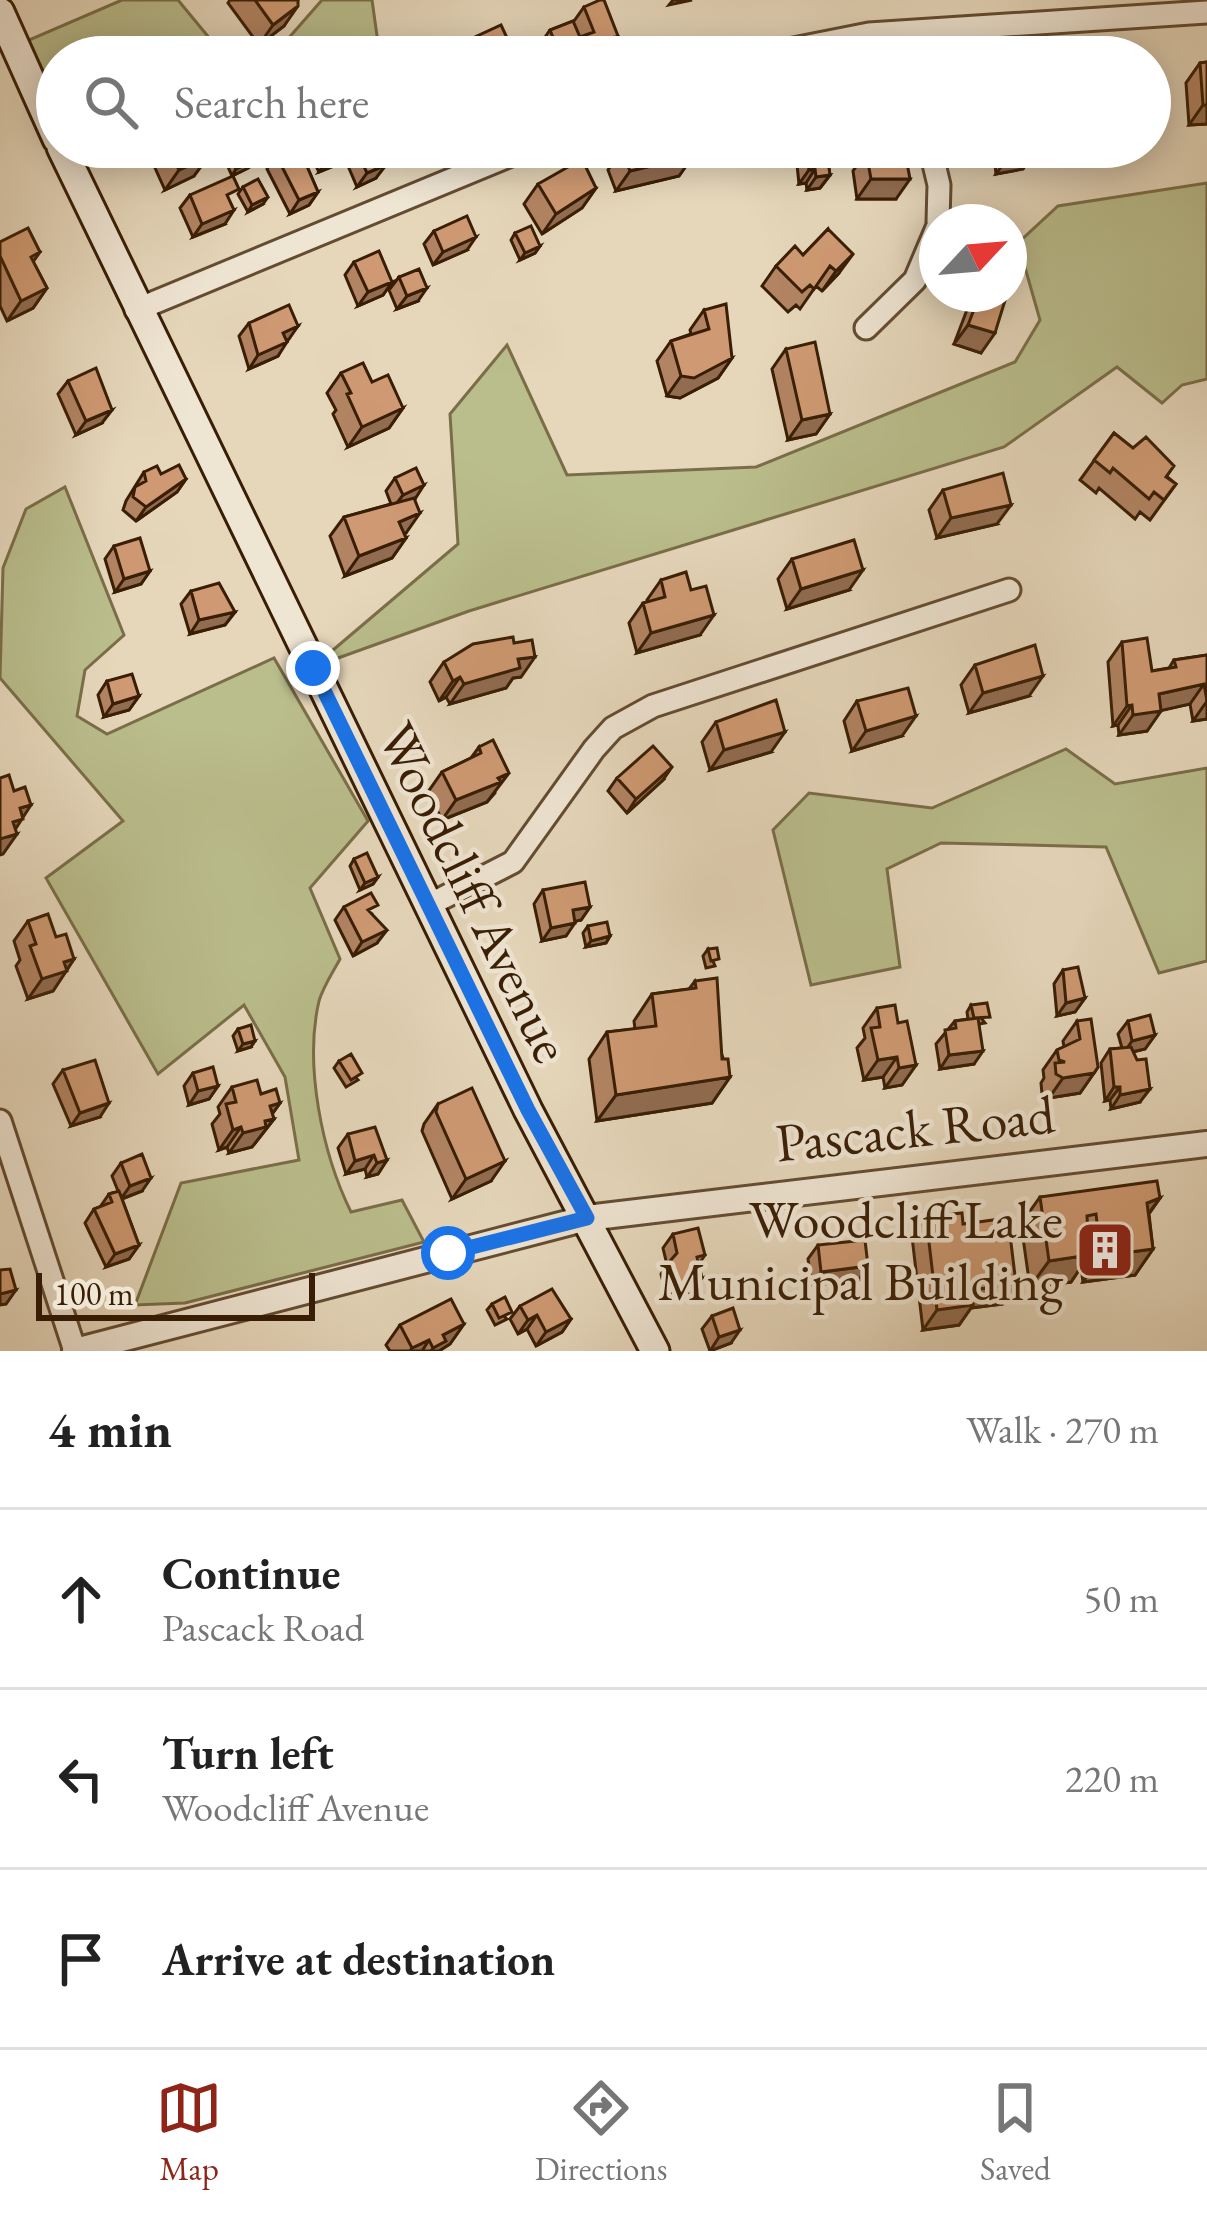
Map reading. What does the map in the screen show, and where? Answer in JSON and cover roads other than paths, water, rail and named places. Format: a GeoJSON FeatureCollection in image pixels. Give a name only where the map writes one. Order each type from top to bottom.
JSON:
{"type":"FeatureCollection","features":[{"type":"Feature","properties":{"kind":"main road"},"geometry":{"type":"LineString","coordinates":[[0,12],[36,92]]}},
{"type":"Feature","properties":{"kind":"main road","name":"Woodcliff Avenue"},"geometry":{"type":"LineString","coordinates":[[71,168],[429,905],[655,1351]]}},
{"type":"Feature","properties":{"kind":"street"},"geometry":{"type":"LineString","coordinates":[[862,36],[1207,12]]}},
{"type":"Feature","properties":{"kind":"street"},"geometry":{"type":"LineString","coordinates":[[911,32],[911,36]]}},
{"type":"Feature","properties":{"kind":"street"},"geometry":{"type":"LineString","coordinates":[[136,310],[479,168]]}},
{"type":"Feature","properties":{"kind":"street"},"geometry":{"type":"LineString","coordinates":[[935,168],[938,204]]}},
{"type":"Feature","properties":{"kind":"street"},"geometry":{"type":"LineString","coordinates":[[866,328],[915,280],[919,270]]}},
{"type":"Feature","properties":{"kind":"street"},"geometry":{"type":"LineString","coordinates":[[429,905],[480,884],[513,862],[594,749],[613,728],[653,706],[1009,590]]}},
{"type":"Feature","properties":{"kind":"street"},"geometry":{"type":"LineString","coordinates":[[0,1121],[75,1351]]}},
{"type":"Feature","properties":{"kind":"street","name":"Pascack Road"},"geometry":{"type":"LineString","coordinates":[[75,1351],[587,1218],[1207,1144]]}},
{"type":"Feature","properties":{"kind":"place","name":"Woodcliff Lake Municipal Building"},"geometry":{"type":"Point","coordinates":[1105,1250]}}]}
